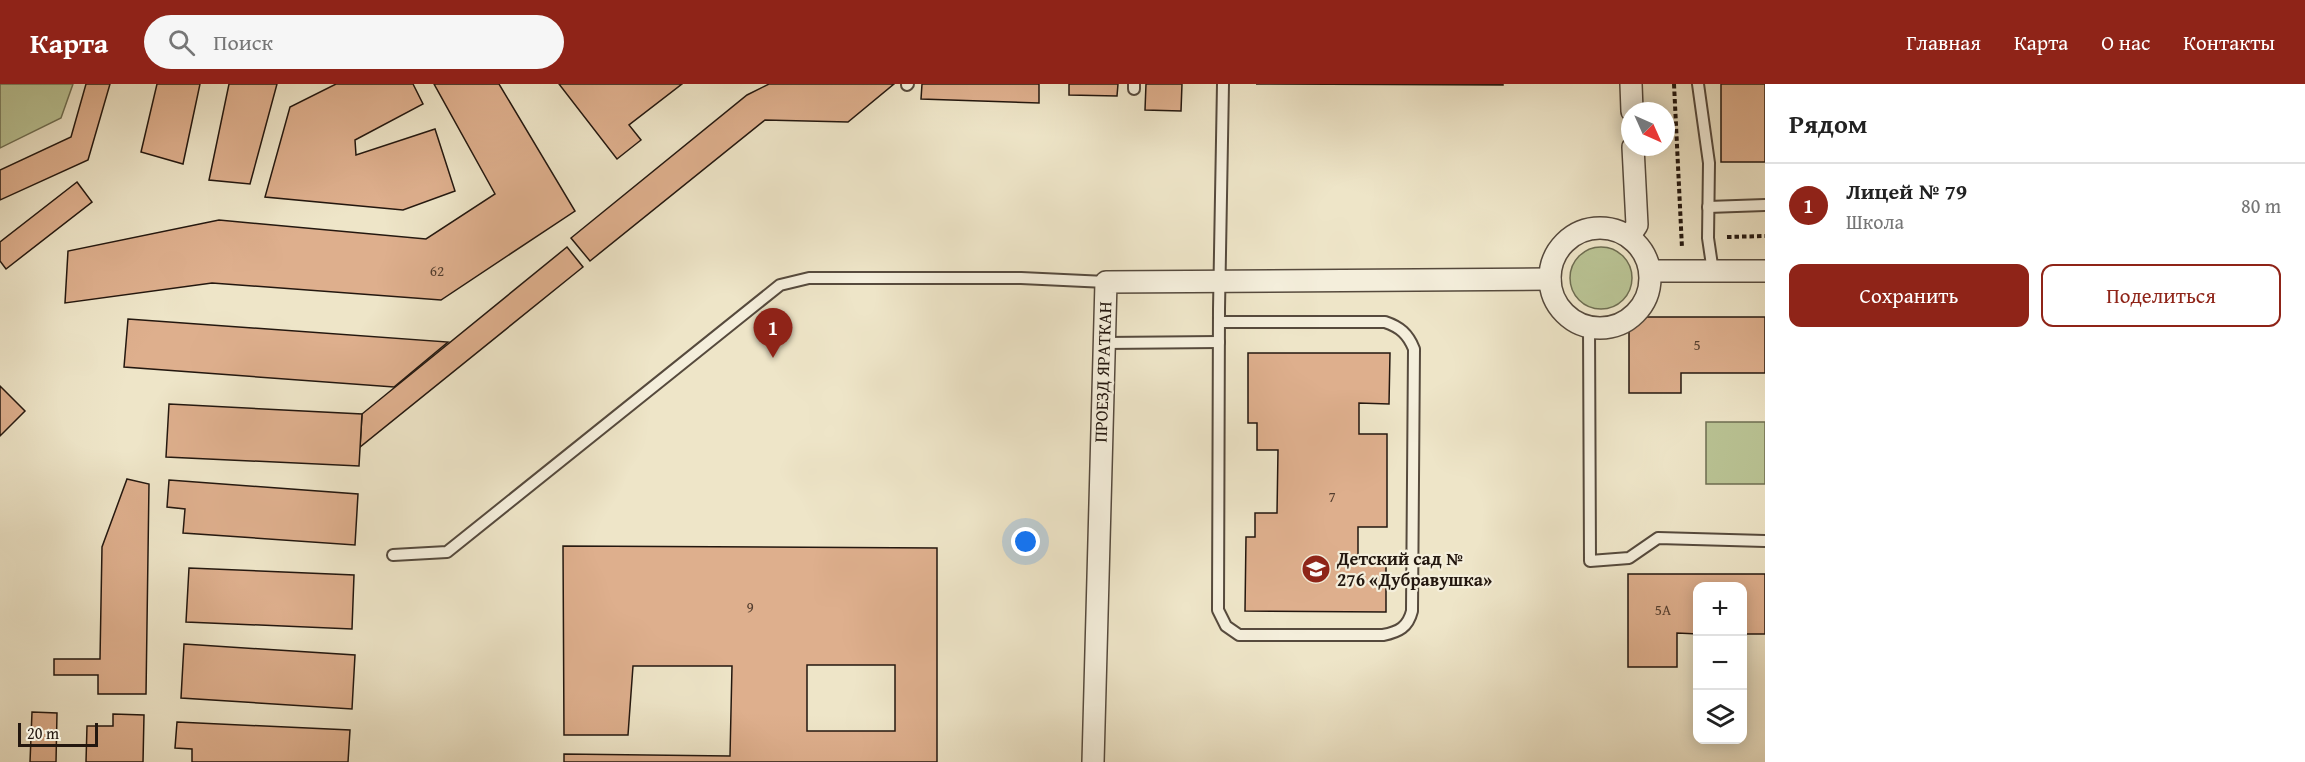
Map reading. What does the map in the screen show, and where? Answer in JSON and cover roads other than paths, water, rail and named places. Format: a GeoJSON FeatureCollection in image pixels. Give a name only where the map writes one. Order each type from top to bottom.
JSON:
{"type":"FeatureCollection","features":[{"type":"Feature","properties":{"kind":"street"},"geometry":{"type":"LineString","coordinates":[[1631,84],[1632,102]]}},
{"type":"Feature","properties":{"kind":"street"},"geometry":{"type":"LineString","coordinates":[[1629,237],[1637,225],[1634,156]]}},
{"type":"Feature","properties":{"kind":"street"},"geometry":{"type":"LineString","coordinates":[[1594,228],[1610,228],[1629,237],[1642,250],[1650,271],[1649,289],[1643,305],[1631,318],[1615,326],[1598,329],[1581,325],[1566,316],[1555,303],[1550,286],[1556,254],[1565,241],[1579,232],[1594,228]]}},
{"type":"Feature","properties":{"kind":"street"},"geometry":{"type":"LineString","coordinates":[[1650,271],[1765,271]]}},
{"type":"Feature","properties":{"kind":"street","name":"ПРОЕЗД ЯРАТКАН"},"geometry":{"type":"LineString","coordinates":[[1093,762],[1106,282],[1550,279]]}},
{"type":"Feature","properties":{"kind":"lane"},"geometry":{"type":"LineString","coordinates":[[1219,322],[1385,322],[1396,326],[1411,341],[1414,349],[1412,611],[1407,623],[1395,633],[1383,635],[1239,635],[1222,621],[1218,610],[1219,322],[1223,84]]}},
{"type":"Feature","properties":{"kind":"lane"},"geometry":{"type":"LineString","coordinates":[[1698,84],[1709,163],[1708,238],[1713,272]]}},
{"type":"Feature","properties":{"kind":"lane"},"geometry":{"type":"LineString","coordinates":[[1708,207],[1765,205]]}},
{"type":"Feature","properties":{"kind":"lane"},"geometry":{"type":"LineString","coordinates":[[393,555],[447,552],[780,285],[809,278],[1021,278],[1106,282]]}},
{"type":"Feature","properties":{"kind":"lane"},"geometry":{"type":"LineString","coordinates":[[1588,327],[1590,561],[1629,558],[1658,538],[1765,541]]}},
{"type":"Feature","properties":{"kind":"lane"},"geometry":{"type":"LineString","coordinates":[[1104,343],[1219,342]]}},
{"type":"Feature","properties":{"kind":"place","name":"Лицей № 79"},"geometry":{"type":"Point","coordinates":[773,358]}},
{"type":"Feature","properties":{"kind":"place","name":"Детский сад № 276 «Дубравушка»"},"geometry":{"type":"Point","coordinates":[1316,569]}}]}
